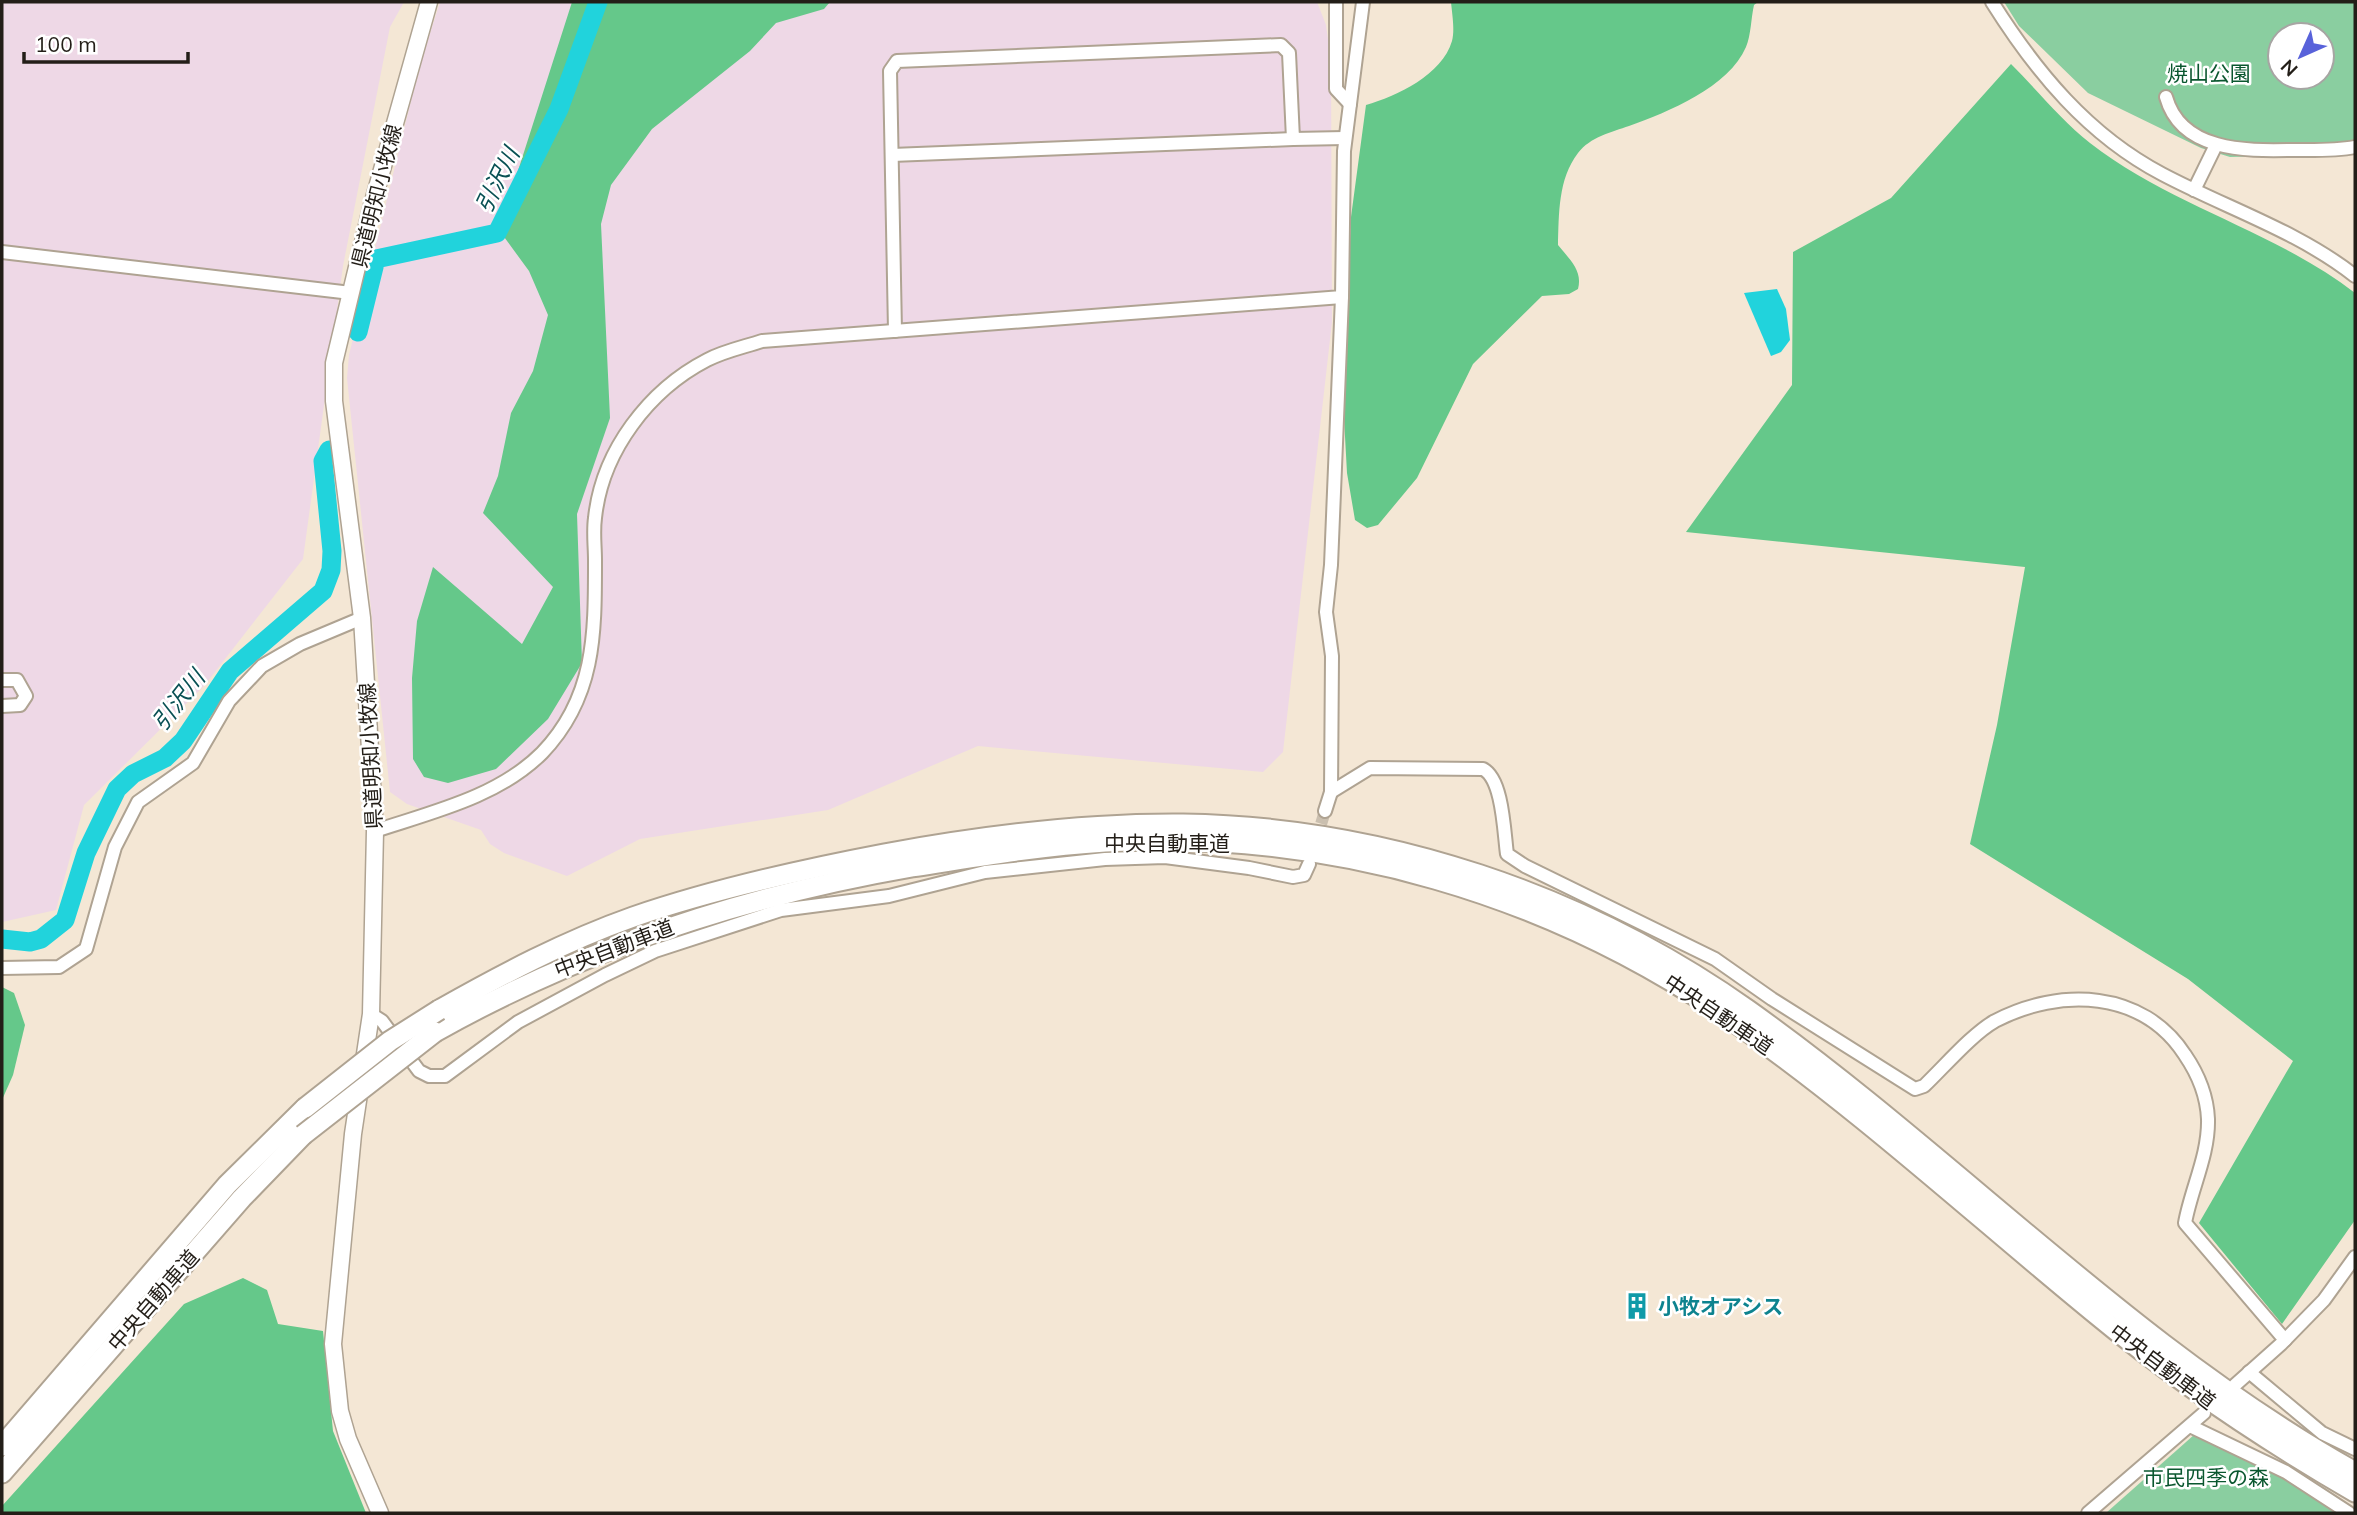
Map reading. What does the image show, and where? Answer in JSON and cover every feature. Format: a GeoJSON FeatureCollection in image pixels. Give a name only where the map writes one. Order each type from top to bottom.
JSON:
{"type":"FeatureCollection","features":[{"type":"Feature","properties":{"kind":"highway","name":"中央自動車道"},"geometry":{"type":"LineString","coordinates":[[2,1446],[227,1185],[304,1108],[390,1041],[439,1010],[549,952],[632,918],[790,874],[952,842],[1104,826],[1181,824],[1284,831],[1353,841],[1426,858],[1489,878],[1607,927],[1670,960],[1742,1006],[1836,1074],[2172,1353],[2235,1399],[2355,1472]]}},
{"type":"Feature","properties":{"kind":"highway","name":"中央自動車道"},"geometry":{"type":"LineString","coordinates":[[2,1473],[233,1208],[303,1135],[435,1032],[496,997],[638,937],[699,916],[865,876],[991,855],[1103,842],[1233,843],[1350,857],[1422,874],[1543,916],[1662,975],[1733,1021],[1826,1088],[2162,1367],[2233,1417],[2355,1492]]}},
{"type":"Feature","properties":{"kind":"main road","name":"県道明知小牧線"},"geometry":{"type":"LineString","coordinates":[[380,1513],[348,1439],[340,1411],[333,1344],[353,1134],[371,1014],[376,831],[362,618],[334,401],[334,363],[374,196],[429,2]]}},
{"type":"Feature","properties":{"kind":"street"},"geometry":{"type":"LineString","coordinates":[[1336,2],[1336,89],[1350,104]]}},
{"type":"Feature","properties":{"kind":"street"},"geometry":{"type":"LineString","coordinates":[[1325,811],[1331,793],[1332,656],[1326,612],[1331,565],[1342,297],[1345,138],[1363,2]]}},
{"type":"Feature","properties":{"kind":"street"},"geometry":{"type":"LineString","coordinates":[[1992,2],[2017,42],[2071,106],[2107,140],[2161,174],[2353,269]]}},
{"type":"Feature","properties":{"kind":"street"},"geometry":{"type":"LineString","coordinates":[[895,331],[890,71],[897,61],[1281,45],[1289,53],[1293,139]]}},
{"type":"Feature","properties":{"kind":"street"},"geometry":{"type":"LineString","coordinates":[[2166,97],[2168,104],[2190,132],[2216,145],[2243,150],[2355,147]]}},
{"type":"Feature","properties":{"kind":"street"},"geometry":{"type":"LineString","coordinates":[[892,155],[1345,138]]}},
{"type":"Feature","properties":{"kind":"street"},"geometry":{"type":"LineString","coordinates":[[2194,190],[2216,145]]}},
{"type":"Feature","properties":{"kind":"street"},"geometry":{"type":"LineString","coordinates":[[2,252],[351,293]]}},
{"type":"Feature","properties":{"kind":"street"},"geometry":{"type":"LineString","coordinates":[[376,831],[472,799],[541,754],[566,723],[582,691],[594,648],[595,517],[608,466],[632,424],[668,383],[709,359],[762,341],[1342,297]]}},
{"type":"Feature","properties":{"kind":"street"},"geometry":{"type":"LineString","coordinates":[[2,968],[59,968],[86,949],[115,847],[138,802],[193,763],[229,701],[262,666],[300,644],[362,618]]}},
{"type":"Feature","properties":{"kind":"street"},"geometry":{"type":"LineString","coordinates":[[2,680],[17,680],[26,696],[20,705],[2,706]]}},
{"type":"Feature","properties":{"kind":"street"},"geometry":{"type":"LineString","coordinates":[[1331,793],[1370,768],[1483,769],[1489,772],[1498,789],[1507,854],[1525,866],[1715,958],[1772,999],[1915,1089],[1924,1086],[1993,1022],[2021,1011],[2048,1003],[2084,998],[2115,1002],[2137,1010],[2176,1040],[2197,1073],[2203,1092],[2208,1120],[2206,1143],[2185,1223],[2285,1340]]}},
{"type":"Feature","properties":{"kind":"street"},"geometry":{"type":"LineString","coordinates":[[371,1014],[382,1021],[419,1070],[429,1076],[444,1076],[518,1022],[605,975],[655,951],[781,910],[889,896],[985,872],[1105,859],[1165,858],[1249,867],[1293,877],[1306,870]]}},
{"type":"Feature","properties":{"kind":"street"},"geometry":{"type":"LineString","coordinates":[[2235,1385],[2324,1300],[2355,1256]]}},
{"type":"Feature","properties":{"kind":"street"},"geometry":{"type":"LineString","coordinates":[[2249,1372],[2322,1433],[2355,1449]]}},
{"type":"Feature","properties":{"kind":"street"},"geometry":{"type":"LineString","coordinates":[[2088,1513],[2204,1413]]}},
{"type":"Feature","properties":{"kind":"street"},"geometry":{"type":"LineString","coordinates":[[2190,1426],[2287,1472],[2349,1513]]}},
{"type":"Feature","properties":{"kind":"shaded area"},"geometry":{"type":"Polygon","coordinates":[[[2,2],[404,2],[390,27],[343,266],[303,559],[204,686],[84,805],[56,910],[2,922],[2,2]]]}},
{"type":"Feature","properties":{"kind":"shaded area"},"geometry":{"type":"Polygon","coordinates":[[[440,2],[1317,2],[1326,25],[1331,61],[1332,322],[1283,752],[1263,772],[978,746],[828,810],[640,839],[567,876],[504,853],[490,844],[481,830],[407,804],[390,792],[347,378],[349,355],[419,68],[440,2]]]}},
{"type":"Feature","properties":{"kind":"green space"},"geometry":{"type":"Polygon","coordinates":[[[572,2],[830,2],[824,9],[776,23],[750,51],[652,129],[611,185],[601,224],[610,418],[577,514],[582,663],[548,719],[496,769],[448,783],[424,777],[413,759],[412,678],[417,621],[433,567],[522,644],[553,587],[483,513],[498,476],[511,413],[533,371],[548,315],[529,271],[499,230],[572,2]]]}},
{"type":"Feature","properties":{"kind":"green space"},"geometry":{"type":"Polygon","coordinates":[[[1451,2],[1758,2],[1754,5],[1746,47],[1738,61],[1712,86],[1679,105],[1602,136],[1578,153],[1563,185],[1558,245],[1577,270],[1578,289],[1569,294],[1542,296],[1473,364],[1417,478],[1378,525],[1367,528],[1355,520],[1347,473],[1343,400],[1351,217],[1366,105],[1404,90],[1439,64],[1452,41],[1451,2]]]}},
{"type":"Feature","properties":{"kind":"green space","name":"焼山公園"},"geometry":{"type":"Polygon","coordinates":[[[2004,2],[2355,2],[2355,154],[2230,157],[2201,148],[2088,93],[2019,26],[2004,2]]]}},
{"type":"Feature","properties":{"kind":"green space"},"geometry":{"type":"Polygon","coordinates":[[[2011,64],[2080,134],[2121,165],[2188,202],[2291,252],[2355,293],[2355,1220],[2282,1324],[2199,1223],[2293,1061],[2188,979],[1970,844],[1997,725],[2025,567],[1686,532],[1792,385],[1793,252],[1891,198],[2011,64]]]}},
{"type":"Feature","properties":{"kind":"green space"},"geometry":{"type":"Polygon","coordinates":[[[2,987],[14,993],[25,1025],[13,1075],[2,1100],[2,987]]]}},
{"type":"Feature","properties":{"kind":"green space"},"geometry":{"type":"Polygon","coordinates":[[[243,1278],[267,1290],[278,1324],[323,1331],[333,1431],[366,1513],[2,1513],[2,1506],[184,1304],[243,1278]]]}},
{"type":"Feature","properties":{"kind":"green space","name":"市民四季の森"},"geometry":{"type":"Polygon","coordinates":[[[2195,1434],[2282,1474],[2342,1513],[2106,1513],[2195,1434]]]}},
{"type":"Feature","properties":{"kind":"water"},"geometry":{"type":"Polygon","coordinates":[[[1777,289],[1786,309],[1790,340],[1781,352],[1771,356],[1744,293],[1777,289]]]}},
{"type":"Feature","properties":{"kind":"waterway","name":"引沢川"},"geometry":{"type":"LineString","coordinates":[[358,332],[376,259],[497,233],[559,109],[598,2]]}},
{"type":"Feature","properties":{"kind":"waterway","name":"引沢川"},"geometry":{"type":"LineString","coordinates":[[2,939],[30,942],[41,939],[65,920],[86,853],[117,789],[133,774],[165,758],[183,741],[230,671],[323,591],[331,570],[332,551],[323,461],[329,450]]}},
{"type":"Feature","properties":{"kind":"tunnel"},"geometry":{"type":"LineString","coordinates":[[1316,841],[1325,811]]}},
{"type":"Feature","properties":{"kind":"place","name":"小牧オアシス"},"geometry":{"type":"Point","coordinates":[1637,1306]}}]}
